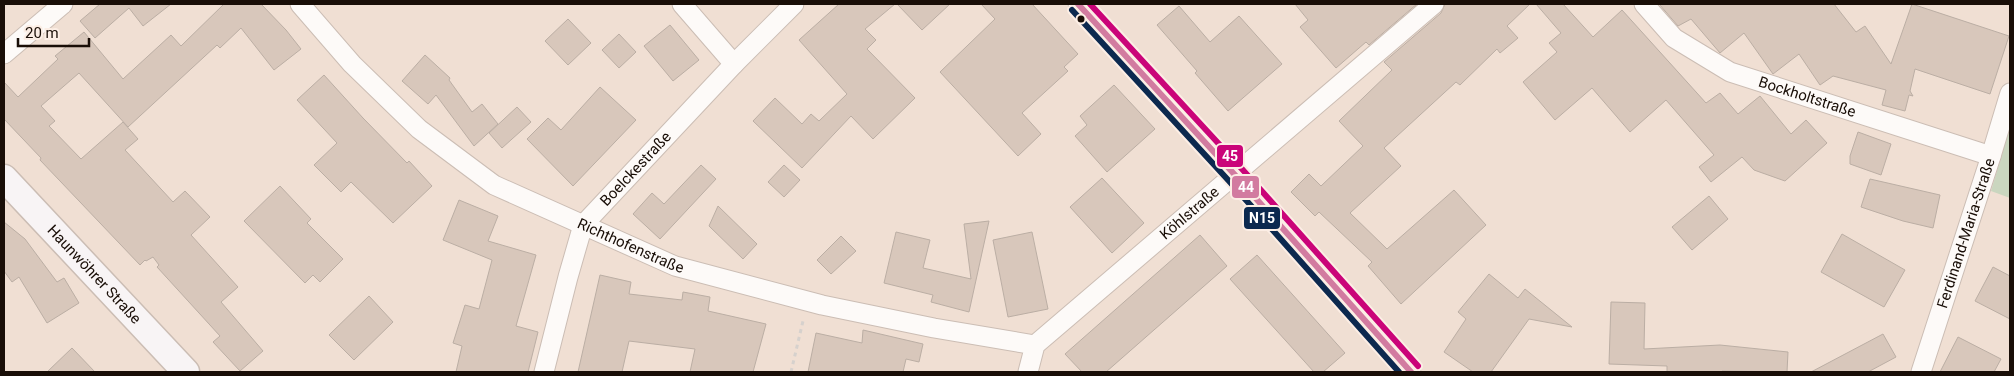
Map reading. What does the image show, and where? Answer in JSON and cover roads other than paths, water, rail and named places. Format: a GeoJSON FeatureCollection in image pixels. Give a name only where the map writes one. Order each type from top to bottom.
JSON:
{"type":"FeatureCollection","features":[{"type":"Feature","properties":{"kind":"street"},"geometry":{"type":"LineString","coordinates":[[4,54],[63,4]]}},
{"type":"Feature","properties":{"kind":"street","name":"Richthofenstraße"},"geometry":{"type":"LineString","coordinates":[[300,4],[352,64],[420,129],[494,185],[675,266],[807,301],[934,328],[1035,345]]}},
{"type":"Feature","properties":{"kind":"street"},"geometry":{"type":"LineString","coordinates":[[682,4],[734,64]]}},
{"type":"Feature","properties":{"kind":"street","name":"Boelckestraße"},"geometry":{"type":"LineString","coordinates":[[544,372],[583,225],[734,64],[794,4]]}},
{"type":"Feature","properties":{"kind":"street"},"geometry":{"type":"LineString","coordinates":[[1078,4],[1235,175],[1410,372]]}},
{"type":"Feature","properties":{"kind":"street","name":"Köhlstraße"},"geometry":{"type":"LineString","coordinates":[[1035,345],[1434,4]]}},
{"type":"Feature","properties":{"kind":"street","name":"Bockholtstraße"},"geometry":{"type":"LineString","coordinates":[[1644,4],[1674,38],[1730,72],[1992,156]]}},
{"type":"Feature","properties":{"kind":"street","name":"Ferdinand-Maria-Straße"},"geometry":{"type":"LineString","coordinates":[[1921,372],[1992,156],[2010,93]]}},
{"type":"Feature","properties":{"kind":"street","name":"Haunwöhrer Straße"},"geometry":{"type":"LineString","coordinates":[[4,178],[186,372]]}},
{"type":"Feature","properties":{"kind":"street"},"geometry":{"type":"LineString","coordinates":[[1028,372],[1035,345]]}}]}
